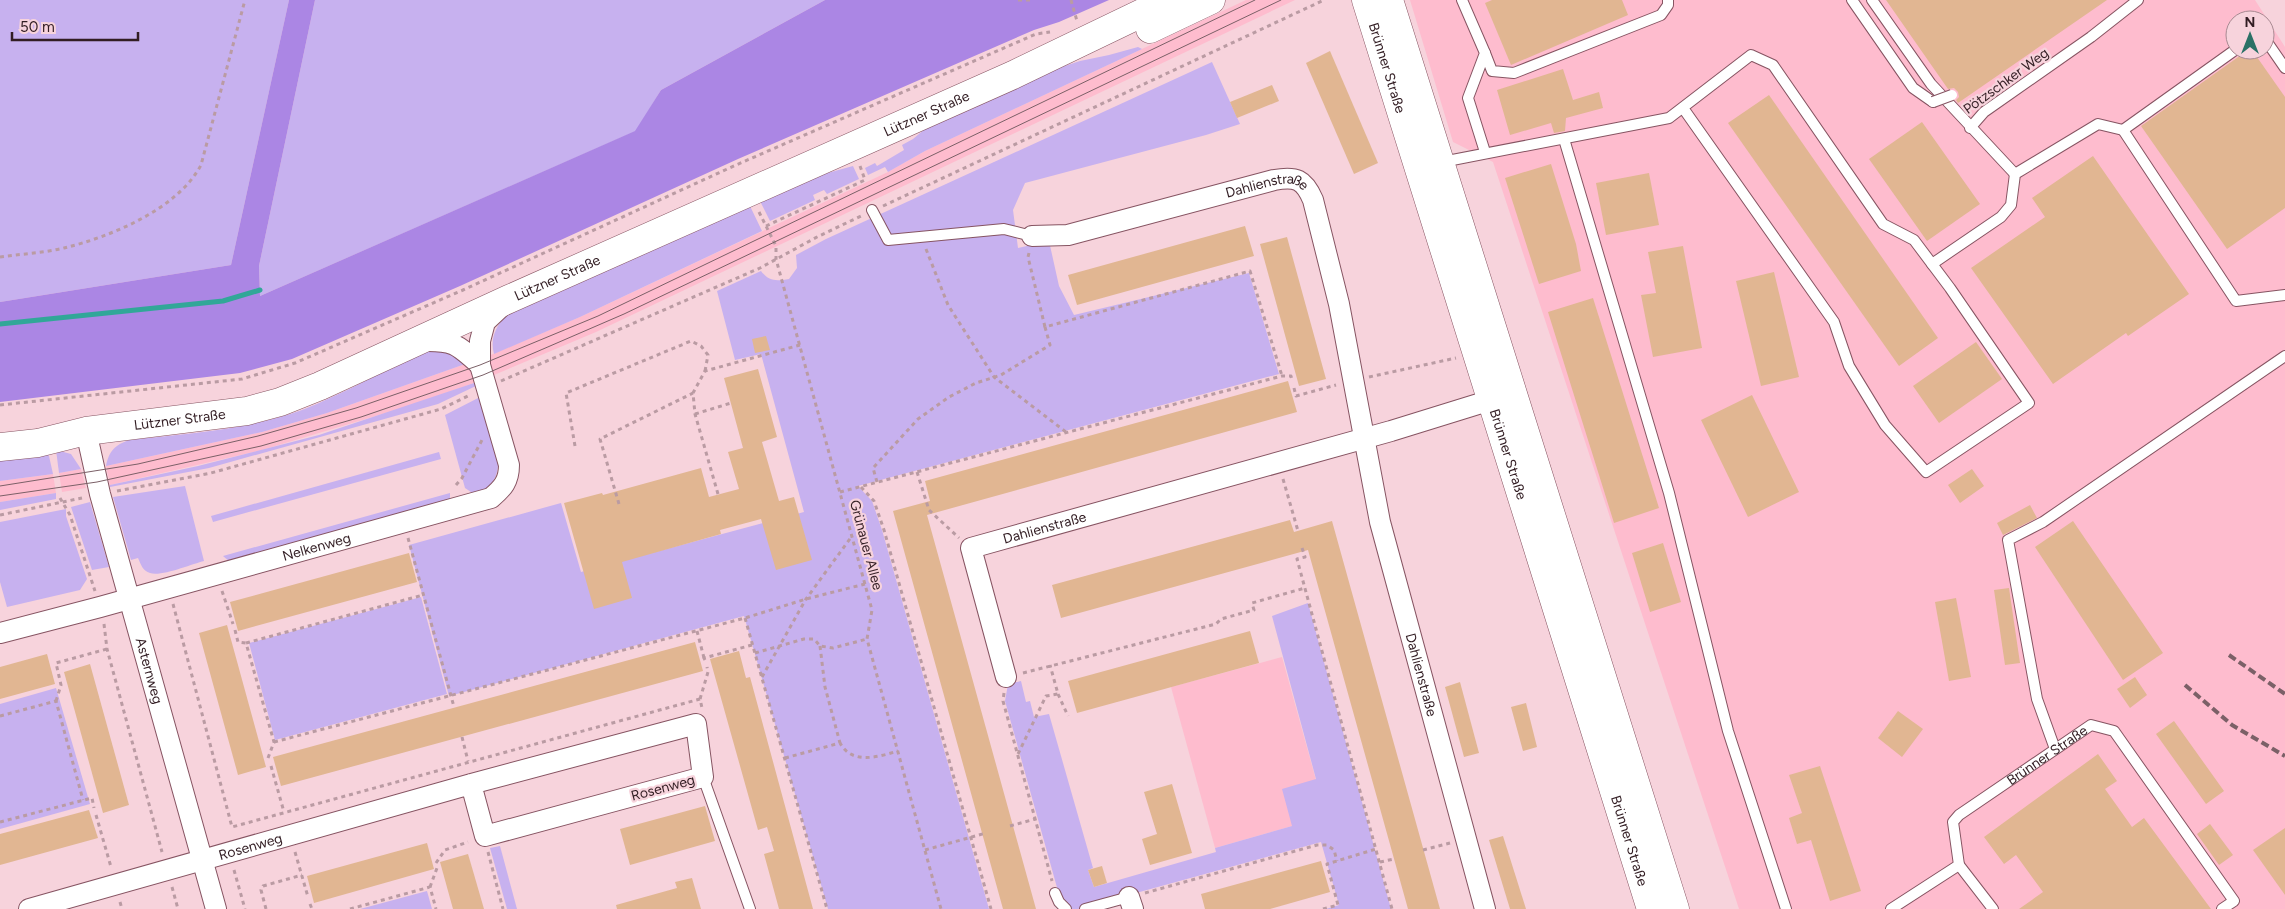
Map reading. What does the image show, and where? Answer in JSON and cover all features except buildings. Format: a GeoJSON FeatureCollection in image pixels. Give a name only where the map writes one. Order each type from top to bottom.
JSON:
{"type":"FeatureCollection","features":[{"type":"Feature","properties":{"kind":"main road","name":"Lützner Straße"},"geometry":{"type":"LineString","coordinates":[[0,447],[38,443],[86,431],[247,411],[280,402],[320,386],[509,299],[1013,75],[1169,0]]}},
{"type":"Feature","properties":{"kind":"main road","name":"Lützner Straße"},"geometry":{"type":"LineString","coordinates":[[1013,75],[1084,54],[1138,34],[1211,0]]}},
{"type":"Feature","properties":{"kind":"main road","name":"Brünner Straße"},"geometry":{"type":"LineString","coordinates":[[1366,0],[1675,909]]}},
{"type":"Feature","properties":{"kind":"main road","name":"Brünner Straße"},"geometry":{"type":"LineString","coordinates":[[1389,0],[1440,162],[1501,397],[1651,909]]}},
{"type":"Feature","properties":{"kind":"main road","name":"Lützner Straße"},"geometry":{"type":"LineString","coordinates":[[0,430],[40,428],[86,431]]}},
{"type":"Feature","properties":{"kind":"street","name":"Dahlienstraße"},"geometry":{"type":"LineString","coordinates":[[1032,236],[1068,235],[1274,180],[1287,178],[1299,180],[1308,188],[1313,200],[1339,304],[1362,439],[1380,522],[1485,909]]}},
{"type":"Feature","properties":{"kind":"street","name":"Nelkenweg"},"geometry":{"type":"LineString","coordinates":[[0,633],[130,599],[491,498],[505,485],[510,476],[510,465],[480,365],[480,341],[485,322],[509,299]]}},
{"type":"Feature","properties":{"kind":"street"},"geometry":{"type":"LineString","coordinates":[[418,341],[446,341],[465,351],[480,365]]}},
{"type":"Feature","properties":{"kind":"street","name":"Dahlienstraße"},"geometry":{"type":"LineString","coordinates":[[971,548],[1362,439],[1501,397]]}},
{"type":"Feature","properties":{"kind":"street","name":"Asternweg"},"geometry":{"type":"LineString","coordinates":[[86,431],[95,472],[216,909]]}},
{"type":"Feature","properties":{"kind":"street"},"geometry":{"type":"LineString","coordinates":[[971,548],[1006,678]]}},
{"type":"Feature","properties":{"kind":"street","name":"Rosenweg"},"geometry":{"type":"LineString","coordinates":[[29,909],[471,784],[696,724],[703,777],[485,836]]}},
{"type":"Feature","properties":{"kind":"street"},"geometry":{"type":"LineString","coordinates":[[471,784],[485,836]]}},
{"type":"Feature","properties":{"kind":"lane"},"geometry":{"type":"LineString","coordinates":[[1462,0],[1492,71],[1514,73],[1661,15],[1668,5],[1668,0]]}},
{"type":"Feature","properties":{"kind":"lane"},"geometry":{"type":"LineString","coordinates":[[1852,0],[1913,88],[1933,102],[1952,95]]}},
{"type":"Feature","properties":{"kind":"lane","name":"Pötzschker Weg"},"geometry":{"type":"LineString","coordinates":[[1872,0],[1931,84],[1970,128],[1984,112],[2138,0]]}},
{"type":"Feature","properties":{"kind":"lane"},"geometry":{"type":"LineString","coordinates":[[1485,53],[1468,98],[1485,152]]}},
{"type":"Feature","properties":{"kind":"lane"},"geometry":{"type":"LineString","coordinates":[[2275,54],[2285,68]]}},
{"type":"Feature","properties":{"kind":"lane"},"geometry":{"type":"LineString","coordinates":[[1440,162],[1485,152],[1564,140],[1669,118],[1751,55],[1773,65],[1883,224],[1914,240],[2029,403],[1926,472],[1885,425],[1849,366],[1834,322],[1683,108]]}},
{"type":"Feature","properties":{"kind":"lane"},"geometry":{"type":"LineString","coordinates":[[2123,130],[2225,57]]}},
{"type":"Feature","properties":{"kind":"lane"},"geometry":{"type":"LineString","coordinates":[[2015,174],[2098,124],[2123,130],[2236,301],[2285,295]]}},
{"type":"Feature","properties":{"kind":"lane"},"geometry":{"type":"LineString","coordinates":[[1970,128],[2015,174]]}},
{"type":"Feature","properties":{"kind":"lane"},"geometry":{"type":"LineString","coordinates":[[1564,140],[1669,493],[1728,730],[1786,909]]}},
{"type":"Feature","properties":{"kind":"lane"},"geometry":{"type":"LineString","coordinates":[[1932,264],[2001,217],[2011,206],[2015,174]]}},
{"type":"Feature","properties":{"kind":"lane"},"geometry":{"type":"LineString","coordinates":[[872,210],[888,240],[1004,229],[1032,236]]}},
{"type":"Feature","properties":{"kind":"lane"},"geometry":{"type":"LineString","coordinates":[[2055,749],[2037,700],[2008,540],[2042,522],[2285,356]]}},
{"type":"Feature","properties":{"kind":"lane","name":"Brünner Straße"},"geometry":{"type":"LineString","coordinates":[[1959,865],[1952,822],[1959,815],[2091,726],[2114,730],[2234,901],[2222,909]]}},
{"type":"Feature","properties":{"kind":"lane"},"geometry":{"type":"LineString","coordinates":[[703,777],[750,909]]}},
{"type":"Feature","properties":{"kind":"lane"},"geometry":{"type":"LineString","coordinates":[[1892,909],[1959,865],[1993,909]]}},
{"type":"Feature","properties":{"kind":"lane"},"geometry":{"type":"LineString","coordinates":[[1055,893],[1059,902],[1066,909]]}},
{"type":"Feature","properties":{"kind":"lane"},"geometry":{"type":"LineString","coordinates":[[1085,909],[1131,903]]}},
{"type":"Feature","properties":{"kind":"path"},"geometry":{"type":"LineString","coordinates":[[0,257],[64,248],[99,237],[133,222],[168,203],[183,191],[194,178],[201,165],[245,0]]}},
{"type":"Feature","properties":{"kind":"path"},"geometry":{"type":"LineString","coordinates":[[1018,0],[1030,0]]}},
{"type":"Feature","properties":{"kind":"path"},"geometry":{"type":"LineString","coordinates":[[1071,0],[1077,22]]}},
{"type":"Feature","properties":{"kind":"path"},"geometry":{"type":"LineString","coordinates":[[494,384],[776,259],[817,236],[872,210],[920,190],[1324,0]]}},
{"type":"Feature","properties":{"kind":"path"},"geometry":{"type":"LineString","coordinates":[[1070,24],[1084,18]]}},
{"type":"Feature","properties":{"kind":"path"},"geometry":{"type":"LineString","coordinates":[[0,406],[242,379],[295,363],[463,290],[745,161],[1036,34],[1057,30]]}},
{"type":"Feature","properties":{"kind":"path"},"geometry":{"type":"LineString","coordinates":[[766,226],[865,180],[859,167],[865,164]]}},
{"type":"Feature","properties":{"kind":"path","name":"Grünauer Allee"},"geometry":{"type":"LineString","coordinates":[[749,192],[776,246],[776,259],[872,610],[867,639],[941,909]]}},
{"type":"Feature","properties":{"kind":"path"},"geometry":{"type":"LineString","coordinates":[[877,482],[874,468],[918,419],[949,397],[976,383],[994,377],[1050,345],[1028,257],[1032,236]]}},
{"type":"Feature","properties":{"kind":"path"},"geometry":{"type":"LineString","coordinates":[[921,237],[948,304],[994,377],[1066,433]]}},
{"type":"Feature","properties":{"kind":"path"},"geometry":{"type":"LineString","coordinates":[[1045,327],[1250,271],[1282,376]]}},
{"type":"Feature","properties":{"kind":"path"},"geometry":{"type":"LineString","coordinates":[[575,446],[566,393],[691,341],[701,346],[708,355],[705,371],[693,393],[694,414],[718,494]]}},
{"type":"Feature","properties":{"kind":"path"},"geometry":{"type":"LineString","coordinates":[[705,371],[800,345]]}},
{"type":"Feature","properties":{"kind":"path"},"geometry":{"type":"LineString","coordinates":[[1294,388],[1296,396],[1459,357]]}},
{"type":"Feature","properties":{"kind":"path"},"geometry":{"type":"LineString","coordinates":[[840,492],[1282,376],[1291,376],[1292,380]]}},
{"type":"Feature","properties":{"kind":"path"},"geometry":{"type":"LineString","coordinates":[[619,504],[600,439],[693,393]]}},
{"type":"Feature","properties":{"kind":"path"},"geometry":{"type":"LineString","coordinates":[[112,492],[211,473],[441,409],[472,394]]}},
{"type":"Feature","properties":{"kind":"path"},"geometry":{"type":"LineString","coordinates":[[694,414],[731,403]]}},
{"type":"Feature","properties":{"kind":"path"},"geometry":{"type":"LineString","coordinates":[[456,485],[462,478],[496,415]]}},
{"type":"Feature","properties":{"kind":"path"},"geometry":{"type":"LineString","coordinates":[[1278,462],[1298,531]]}},
{"type":"Feature","properties":{"kind":"path"},"geometry":{"type":"LineString","coordinates":[[917,472],[929,510],[971,548]]}},
{"type":"Feature","properties":{"kind":"path"},"geometry":{"type":"LineString","coordinates":[[860,486],[874,501],[884,530],[991,909]]}},
{"type":"Feature","properties":{"kind":"path"},"geometry":{"type":"LineString","coordinates":[[0,515],[89,496]]}},
{"type":"Feature","properties":{"kind":"path"},"geometry":{"type":"LineString","coordinates":[[60,498],[70,515],[100,607],[107,649],[178,909]]}},
{"type":"Feature","properties":{"kind":"path"},"geometry":{"type":"LineString","coordinates":[[403,523],[449,696],[454,707]]}},
{"type":"Feature","properties":{"kind":"path"},"geometry":{"type":"LineString","coordinates":[[762,677],[806,599],[852,536]]}},
{"type":"Feature","properties":{"kind":"path"},"geometry":{"type":"LineString","coordinates":[[1302,548],[1305,557],[1298,559],[1305,588],[1392,909]]}},
{"type":"Feature","properties":{"kind":"path"},"geometry":{"type":"LineString","coordinates":[[217,574],[233,624]]}},
{"type":"Feature","properties":{"kind":"path"},"geometry":{"type":"LineString","coordinates":[[274,742],[697,631],[865,584]]}},
{"type":"Feature","properties":{"kind":"path"},"geometry":{"type":"LineString","coordinates":[[1055,893],[1003,701],[1006,678],[1050,665],[1216,624],[1222,619],[1254,610],[1252,603],[1305,588]]}},
{"type":"Feature","properties":{"kind":"path"},"geometry":{"type":"LineString","coordinates":[[235,630],[238,642],[246,643],[423,595]]}},
{"type":"Feature","properties":{"kind":"path"},"geometry":{"type":"LineString","coordinates":[[166,603],[174,604],[232,827]]}},
{"type":"Feature","properties":{"kind":"path"},"geometry":{"type":"LineString","coordinates":[[745,618],[827,909]]}},
{"type":"Feature","properties":{"kind":"path"},"geometry":{"type":"LineString","coordinates":[[697,631],[705,659],[752,645]]}},
{"type":"Feature","properties":{"kind":"path"},"geometry":{"type":"LineString","coordinates":[[755,653],[804,639],[814,639],[820,646],[825,687],[840,743],[844,750],[862,758],[898,751]]}},
{"type":"Feature","properties":{"kind":"path"},"geometry":{"type":"LineString","coordinates":[[820,646],[833,648],[867,639]]}},
{"type":"Feature","properties":{"kind":"path"},"geometry":{"type":"LineString","coordinates":[[246,643],[274,742],[268,758]]}},
{"type":"Feature","properties":{"kind":"path"},"geometry":{"type":"LineString","coordinates":[[83,800],[56,701],[60,685],[56,662],[107,649]]}},
{"type":"Feature","properties":{"kind":"path"},"geometry":{"type":"LineString","coordinates":[[1050,665],[1058,694],[1068,716]]}},
{"type":"Feature","properties":{"kind":"path"},"geometry":{"type":"LineString","coordinates":[[696,724],[700,699],[708,672],[707,667]]}},
{"type":"Feature","properties":{"kind":"path"},"geometry":{"type":"LineString","coordinates":[[1018,755],[1046,696],[1058,694]]}},
{"type":"Feature","properties":{"kind":"path"},"geometry":{"type":"LineString","coordinates":[[0,716],[56,701]]}},
{"type":"Feature","properties":{"kind":"path"},"geometry":{"type":"LineString","coordinates":[[462,737],[468,761]]}},
{"type":"Feature","properties":{"kind":"path"},"geometry":{"type":"LineString","coordinates":[[784,758],[840,743]]}},
{"type":"Feature","properties":{"kind":"path"},"geometry":{"type":"LineString","coordinates":[[270,766],[284,812]]}},
{"type":"Feature","properties":{"kind":"path"},"geometry":{"type":"LineString","coordinates":[[0,822],[92,798],[94,808]]}},
{"type":"Feature","properties":{"kind":"path"},"geometry":{"type":"LineString","coordinates":[[96,815],[116,884]]}},
{"type":"Feature","properties":{"kind":"path"},"geometry":{"type":"LineString","coordinates":[[1010,826],[1035,819]]}},
{"type":"Feature","properties":{"kind":"path"},"geometry":{"type":"LineString","coordinates":[[925,850],[986,833]]}},
{"type":"Feature","properties":{"kind":"path"},"geometry":{"type":"LineString","coordinates":[[290,835],[308,897]]}},
{"type":"Feature","properties":{"kind":"path"},"geometry":{"type":"LineString","coordinates":[[436,863],[445,850],[485,836],[504,909]]}},
{"type":"Feature","properties":{"kind":"path"},"geometry":{"type":"LineString","coordinates":[[1423,850],[1465,839]]}},
{"type":"Feature","properties":{"kind":"path"},"geometry":{"type":"LineString","coordinates":[[1131,903],[1317,845],[1327,845],[1334,850],[1337,861]]}},
{"type":"Feature","properties":{"kind":"path"},"geometry":{"type":"LineString","coordinates":[[1323,909],[1338,905],[1327,864],[1376,849]]}},
{"type":"Feature","properties":{"kind":"path"},"geometry":{"type":"LineString","coordinates":[[229,852],[245,909]]}},
{"type":"Feature","properties":{"kind":"path"},"geometry":{"type":"LineString","coordinates":[[1380,862],[1394,859]]}},
{"type":"Feature","properties":{"kind":"path"},"geometry":{"type":"LineString","coordinates":[[436,909],[430,887],[437,868]]}},
{"type":"Feature","properties":{"kind":"path"},"geometry":{"type":"LineString","coordinates":[[266,909],[261,890],[263,886],[302,875]]}},
{"type":"Feature","properties":{"kind":"path"},"geometry":{"type":"LineString","coordinates":[[350,909],[430,887]]}},
{"type":"Feature","properties":{"kind":"path"},"geometry":{"type":"LineString","coordinates":[[310,904],[312,909]]}},
{"type":"Feature","properties":{"kind":"shaded area"},"geometry":{"type":"Polygon","coordinates":[[[0,0],[289,0],[231,265],[0,302],[0,0]]]}},
{"type":"Feature","properties":{"kind":"shaded area"},"geometry":{"type":"Polygon","coordinates":[[[289,0],[315,0],[259,266],[260,296],[635,131],[661,90],[825,0],[1109,0],[1059,22],[1034,30],[738,159],[460,286],[292,359],[240,373],[0,402],[0,302],[231,265],[289,0]]]}},
{"type":"Feature","properties":{"kind":"shaded area"},"geometry":{"type":"Polygon","coordinates":[[[315,0],[825,0],[661,90],[636,131],[260,296],[259,266],[315,0]]]}},
{"type":"Feature","properties":{"kind":"shaded area"},"geometry":{"type":"Polygon","coordinates":[[[1246,0],[1295,0],[596,332],[494,375],[488,356],[580,317],[888,172],[925,151],[1246,0]]]}},
{"type":"Feature","properties":{"kind":"shaded area"},"geometry":{"type":"Polygon","coordinates":[[[1410,0],[2255,0],[2261,10],[2225,10],[2225,60],[2275,60],[2275,31],[2285,47],[2285,909],[1739,909],[1493,162],[1453,142],[1410,0]]]}},
{"type":"Feature","properties":{"kind":"shaded area"},"geometry":{"type":"Polygon","coordinates":[[[1138,47],[1142,49],[925,151],[888,172],[885,167],[868,175],[865,168],[875,163],[877,166],[904,150],[902,145],[913,139],[932,123],[1049,71],[1080,61],[1138,47]]]}},
{"type":"Feature","properties":{"kind":"shaded area"},"geometry":{"type":"Polygon","coordinates":[[[1212,62],[1240,124],[1206,135],[1025,183],[1013,210],[1018,248],[1049,241],[1059,286],[1074,315],[1249,273],[1279,374],[858,486],[872,501],[882,530],[989,909],[828,909],[744,616],[449,696],[409,545],[561,503],[581,572],[804,512],[761,354],[735,360],[717,291],[761,271],[767,277],[774,280],[789,279],[797,268],[796,255],[826,239],[1212,62]]]}},
{"type":"Feature","properties":{"kind":"shaded area"},"geometry":{"type":"Polygon","coordinates":[[[853,166],[859,179],[827,194],[824,190],[813,195],[815,200],[770,221],[760,201],[795,182],[853,166]]]}},
{"type":"Feature","properties":{"kind":"shaded area"},"geometry":{"type":"Polygon","coordinates":[[[750,206],[762,231],[580,317],[494,354],[493,339],[498,325],[505,317],[503,315],[750,206]]]}},
{"type":"Feature","properties":{"kind":"shaded area"},"geometry":{"type":"Polygon","coordinates":[[[434,349],[447,349],[468,363],[327,413],[262,432],[106,466],[113,449],[129,440],[238,427],[281,417],[317,404],[423,352],[434,349]]]}},
{"type":"Feature","properties":{"kind":"shaded area"},"geometry":{"type":"Polygon","coordinates":[[[468,363],[477,382],[406,407],[262,450],[110,485],[106,466],[262,432],[327,413],[468,363]]]}},
{"type":"Feature","properties":{"kind":"shaded area"},"geometry":{"type":"Polygon","coordinates":[[[477,382],[478,385],[438,404],[209,468],[110,487],[110,485],[198,466],[319,435],[477,382]]]}},
{"type":"Feature","properties":{"kind":"shaded area"},"geometry":{"type":"Polygon","coordinates":[[[482,396],[495,437],[498,466],[495,478],[487,488],[474,494],[465,488],[445,415],[482,396]]]}},
{"type":"Feature","properties":{"kind":"shaded area"},"geometry":{"type":"Polygon","coordinates":[[[56,450],[71,454],[81,469],[59,473],[56,450]]]}},
{"type":"Feature","properties":{"kind":"shaded area"},"geometry":{"type":"Polygon","coordinates":[[[45,452],[49,456],[53,474],[0,481],[0,455],[45,452]]]}},
{"type":"Feature","properties":{"kind":"shaded area"},"geometry":{"type":"Polygon","coordinates":[[[439,452],[441,459],[213,522],[211,516],[439,452]]]}},
{"type":"Feature","properties":{"kind":"shaded area"},"geometry":{"type":"Polygon","coordinates":[[[81,469],[86,488],[62,492],[59,473],[81,469]]]}},
{"type":"Feature","properties":{"kind":"shaded area"},"geometry":{"type":"Polygon","coordinates":[[[53,474],[56,493],[0,502],[0,481],[53,474]]]}},
{"type":"Feature","properties":{"kind":"shaded area"},"geometry":{"type":"Polygon","coordinates":[[[185,486],[204,561],[177,570],[155,574],[148,572],[142,567],[138,558],[131,560],[113,497],[185,486]]]}},
{"type":"Feature","properties":{"kind":"shaded area"},"geometry":{"type":"Polygon","coordinates":[[[56,493],[56,499],[0,510],[0,502],[56,493]]]}},
{"type":"Feature","properties":{"kind":"shaded area"},"geometry":{"type":"Polygon","coordinates":[[[450,493],[450,501],[230,562],[223,556],[450,493]]]}},
{"type":"Feature","properties":{"kind":"shaded area"},"geometry":{"type":"Polygon","coordinates":[[[90,502],[109,567],[92,570],[71,507],[90,502]]]}},
{"type":"Feature","properties":{"kind":"shaded area"},"geometry":{"type":"Polygon","coordinates":[[[66,509],[66,516],[87,579],[80,590],[7,607],[0,582],[0,522],[66,509]]]}},
{"type":"Feature","properties":{"kind":"shaded area"},"geometry":{"type":"Polygon","coordinates":[[[421,597],[447,694],[275,740],[249,643],[421,597]]]}},
{"type":"Feature","properties":{"kind":"shaded area"},"geometry":{"type":"Polygon","coordinates":[[[1308,603],[1391,909],[1326,909],[1339,905],[1321,842],[1078,909],[1063,909],[1005,701],[1008,684],[1021,681],[1026,702],[1030,701],[1034,717],[1049,714],[1093,868],[1088,870],[1094,887],[1216,852],[1215,848],[1292,826],[1282,789],[1316,779],[1272,616],[1308,603]]]}},
{"type":"Feature","properties":{"kind":"shaded area"},"geometry":{"type":"Polygon","coordinates":[[[1282,657],[1316,780],[1292,826],[1215,848],[1171,687],[1282,657]]]}},
{"type":"Feature","properties":{"kind":"shaded area"},"geometry":{"type":"Polygon","coordinates":[[[56,688],[90,804],[0,829],[0,704],[56,688]]]}},
{"type":"Feature","properties":{"kind":"shaded area"},"geometry":{"type":"Polygon","coordinates":[[[500,846],[517,909],[507,909],[490,848],[500,846]]]}},
{"type":"Feature","properties":{"kind":"shaded area"},"geometry":{"type":"Polygon","coordinates":[[[427,891],[432,909],[360,909],[427,891]]]}},
{"type":"Feature","properties":{"kind":"waterway"},"geometry":{"type":"LineString","coordinates":[[0,324],[223,301],[260,290]]}},
{"type":"Feature","properties":{"kind":"tram line"},"geometry":{"type":"LineString","coordinates":[[0,486],[138,464],[258,436],[356,408],[480,365],[598,316],[1255,0]]}},
{"type":"Feature","properties":{"kind":"tram line"},"geometry":{"type":"LineString","coordinates":[[0,496],[97,482],[261,446],[361,417],[483,375],[624,314],[1281,0]]}},
{"type":"Feature","properties":{"kind":"railway"},"geometry":{"type":"LineString","coordinates":[[2229,655],[2285,694]]}},
{"type":"Feature","properties":{"kind":"railway"},"geometry":{"type":"LineString","coordinates":[[2185,685],[2232,725],[2285,756]]}}]}
